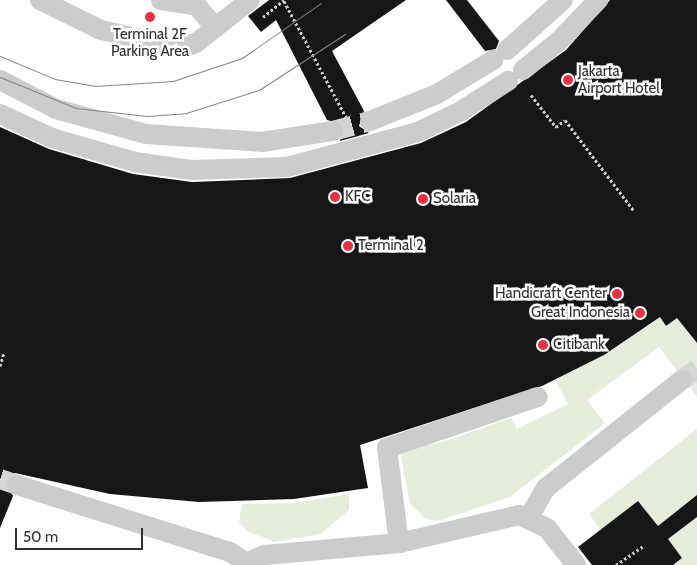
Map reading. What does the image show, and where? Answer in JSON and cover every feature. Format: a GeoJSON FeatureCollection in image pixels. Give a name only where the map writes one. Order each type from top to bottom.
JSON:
{"type":"FeatureCollection","features":[{"type":"Feature","properties":{"kind":"street"},"geometry":{"type":"LineString","coordinates":[[40,0],[132,40],[182,48],[200,40],[250,0]]}},
{"type":"Feature","properties":{"kind":"street"},"geometry":{"type":"LineString","coordinates":[[161,0],[197,6],[208,10],[200,40]]}},
{"type":"Feature","properties":{"kind":"street"},"geometry":{"type":"LineString","coordinates":[[0,80],[56,109],[146,134],[262,142],[351,126],[436,94],[500,55],[563,0]]}},
{"type":"Feature","properties":{"kind":"street"},"geometry":{"type":"LineString","coordinates":[[0,114],[52,138],[135,162],[192,170],[287,167],[418,132],[516,75],[559,41],[598,0]]}},
{"type":"Feature","properties":{"kind":"street"},"geometry":{"type":"LineString","coordinates":[[529,517],[546,488],[682,380]]}},
{"type":"Feature","properties":{"kind":"street"},"geometry":{"type":"LineString","coordinates":[[399,543],[385,460],[387,448],[538,397]]}},
{"type":"Feature","properties":{"kind":"street"},"geometry":{"type":"LineString","coordinates":[[17,485],[230,552],[243,563],[265,555],[399,543],[507,515],[529,517],[547,528],[576,565]]}},
{"type":"Feature","properties":{"kind":"path"},"geometry":{"type":"LineString","coordinates":[[263,17],[284,0],[351,126]]}},
{"type":"Feature","properties":{"kind":"path"},"geometry":{"type":"LineString","coordinates":[[531,95],[556,127],[565,120],[634,212]]}},
{"type":"Feature","properties":{"kind":"path"},"geometry":{"type":"LineString","coordinates":[[0,366],[4,353]]}},
{"type":"Feature","properties":{"kind":"path"},"geometry":{"type":"LineString","coordinates":[[616,565],[645,545]]}},
{"type":"Feature","properties":{"kind":"green space"},"geometry":{"type":"Polygon","coordinates":[[[660,317],[666,326],[677,318],[697,343],[697,397],[659,347],[587,400],[605,423],[510,497],[438,521],[426,519],[410,504],[400,451],[449,440],[511,418],[517,429],[568,404],[555,380],[604,355],[660,317]]]}},
{"type":"Feature","properties":{"kind":"green space"},"geometry":{"type":"Polygon","coordinates":[[[697,429],[697,495],[658,526],[638,501],[601,530],[589,514],[697,429]]]}},
{"type":"Feature","properties":{"kind":"green space"},"geometry":{"type":"Polygon","coordinates":[[[349,494],[349,510],[321,534],[274,542],[247,531],[239,522],[242,504],[294,503],[349,494]]]}},
{"type":"Feature","properties":{"kind":"green space"},"geometry":{"type":"Polygon","coordinates":[[[697,517],[697,565],[673,565],[682,558],[668,539],[697,517]]]}},
{"type":"Feature","properties":{"kind":"building"},"geometry":{"type":"Polygon","coordinates":[[[269,0],[406,0],[332,51],[364,111],[359,126],[369,133],[340,141],[343,124],[327,120],[276,20],[261,32],[248,16],[269,0]]]}},
{"type":"Feature","properties":{"kind":"building"},"geometry":{"type":"Polygon","coordinates":[[[446,0],[467,0],[499,41],[496,49],[485,51],[446,0]]]}},
{"type":"Feature","properties":{"kind":"building","name":"Terminal 2"},"geometry":{"type":"Polygon","coordinates":[[[610,0],[697,0],[697,343],[677,318],[666,326],[660,317],[604,355],[542,386],[360,445],[368,488],[294,499],[199,502],[110,494],[15,473],[6,482],[13,496],[0,528],[0,127],[49,149],[133,174],[192,182],[290,178],[421,143],[466,122],[566,50],[610,0]]]}},
{"type":"Feature","properties":{"kind":"building"},"geometry":{"type":"Polygon","coordinates":[[[697,495],[697,517],[668,539],[682,558],[673,565],[592,565],[578,547],[638,501],[658,526],[697,495]]]}},
{"type":"Feature","properties":{"kind":"tunnel"},"geometry":{"type":"LineString","coordinates":[[333,131],[370,121]]}},
{"type":"Feature","properties":{"kind":"tunnel"},"geometry":{"type":"LineString","coordinates":[[682,380],[697,369]]}},
{"type":"Feature","properties":{"kind":"tunnel"},"geometry":{"type":"LineString","coordinates":[[0,479],[17,485]]}},
{"type":"Feature","properties":{"kind":"tram line"},"geometry":{"type":"LineString","coordinates":[[0,56],[55,79],[95,86],[173,81],[242,58],[321,3]]}},
{"type":"Feature","properties":{"kind":"tram line"},"geometry":{"type":"LineString","coordinates":[[0,77],[76,108],[147,116],[186,113],[259,90],[345,34]]}},
{"type":"Feature","properties":{"kind":"place","name":"Terminal 2F Parking Area"},"geometry":{"type":"Point","coordinates":[150,17]}},
{"type":"Feature","properties":{"kind":"place","name":"Jakarta Airport Hotel"},"geometry":{"type":"Point","coordinates":[568,80]}},
{"type":"Feature","properties":{"kind":"place","name":"KFC"},"geometry":{"type":"Point","coordinates":[335,197]}},
{"type":"Feature","properties":{"kind":"place","name":"Solaria"},"geometry":{"type":"Point","coordinates":[423,199]}},
{"type":"Feature","properties":{"kind":"place","name":"Terminal 2"},"geometry":{"type":"Point","coordinates":[348,246]}},
{"type":"Feature","properties":{"kind":"place","name":"Handicraft Center"},"geometry":{"type":"Point","coordinates":[617,294]}},
{"type":"Feature","properties":{"kind":"place","name":"Great Indonesia"},"geometry":{"type":"Point","coordinates":[640,313]}},
{"type":"Feature","properties":{"kind":"place","name":"Citibank"},"geometry":{"type":"Point","coordinates":[543,345]}}]}
